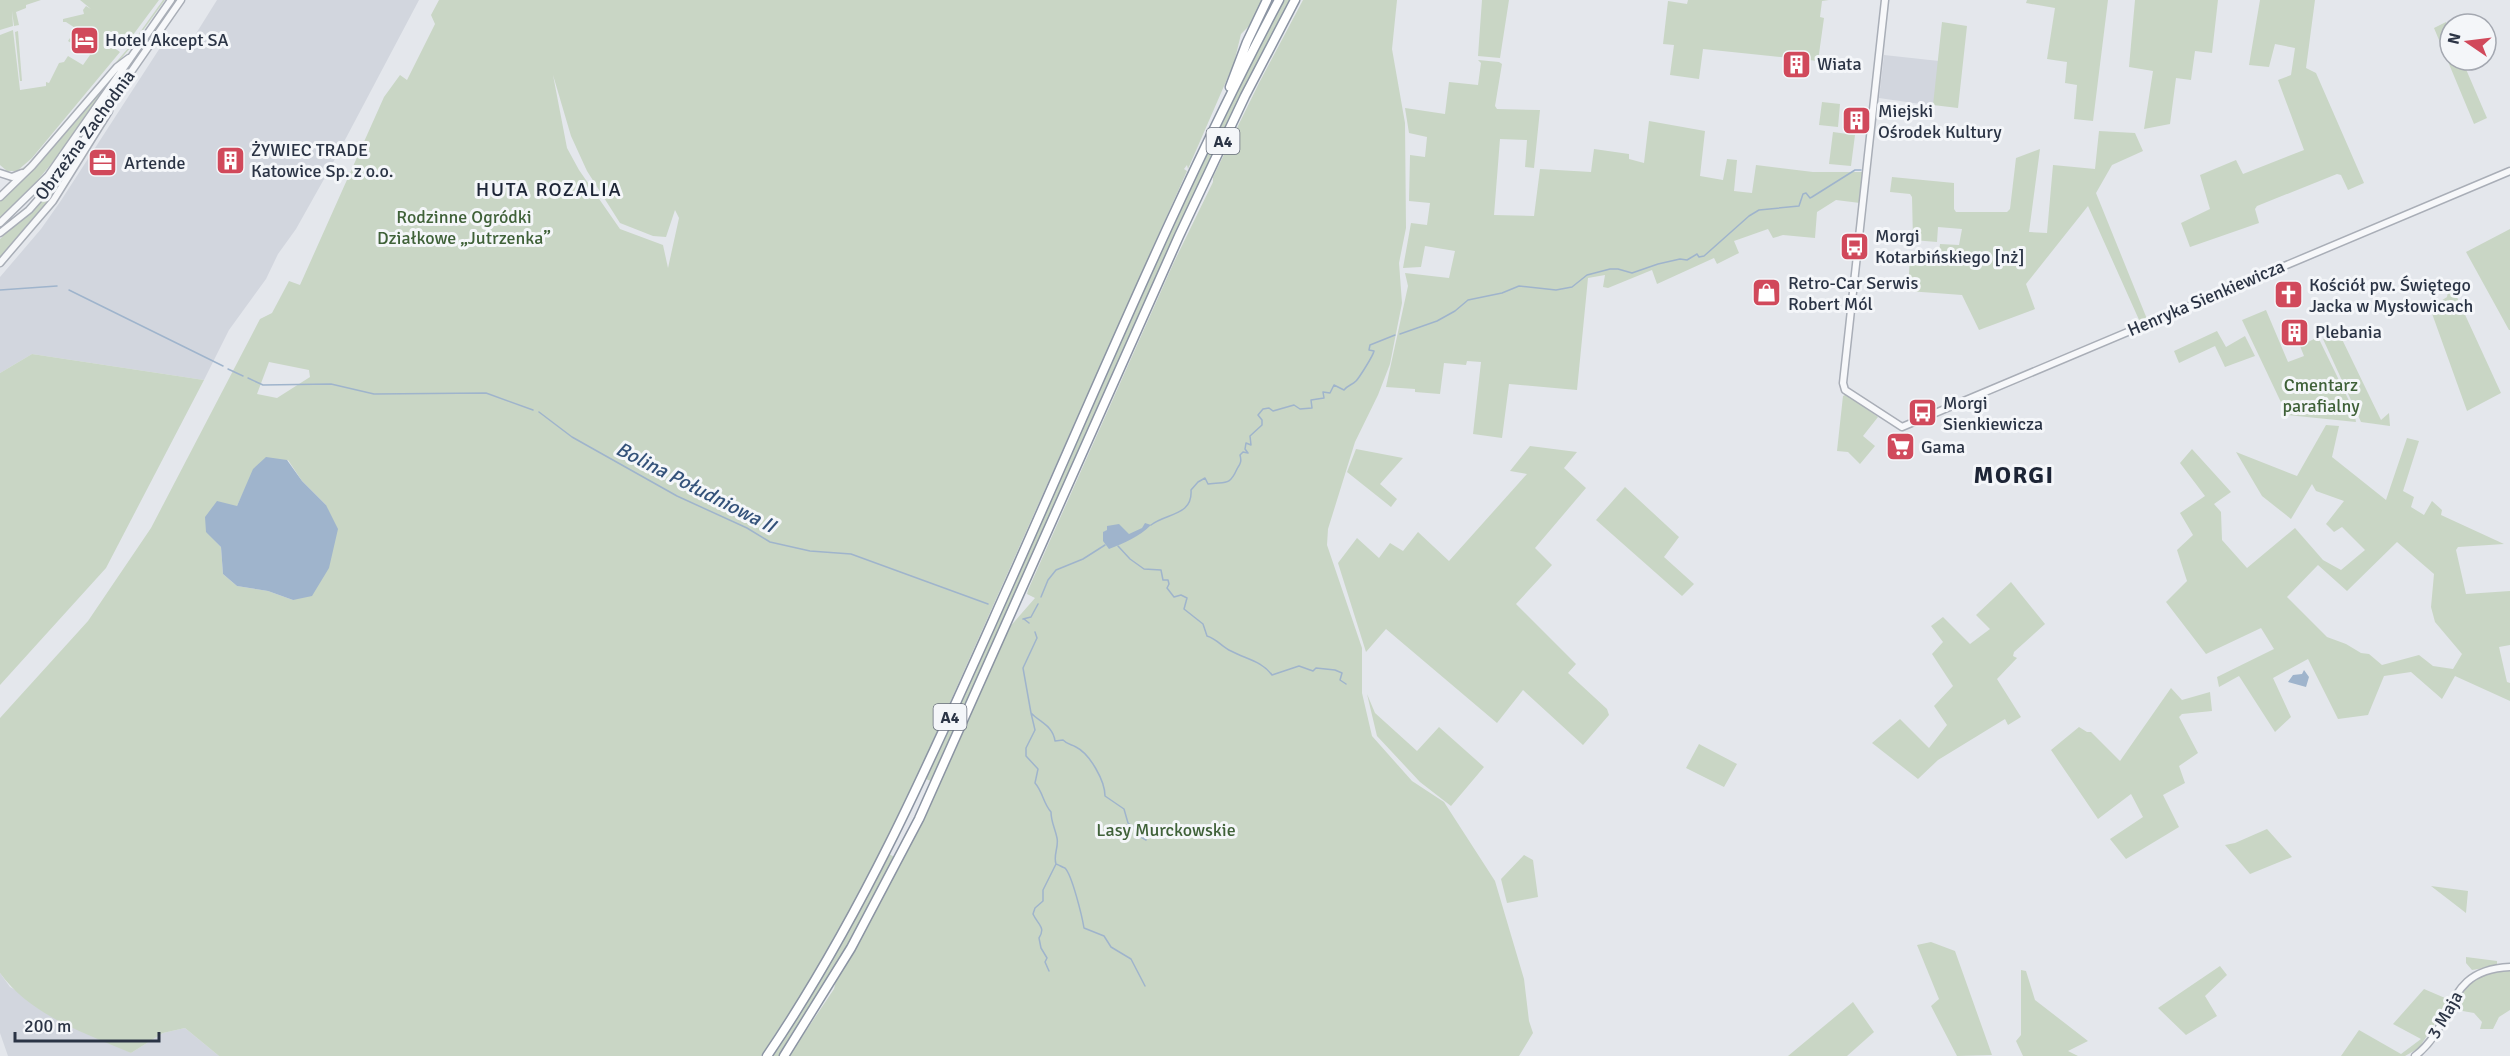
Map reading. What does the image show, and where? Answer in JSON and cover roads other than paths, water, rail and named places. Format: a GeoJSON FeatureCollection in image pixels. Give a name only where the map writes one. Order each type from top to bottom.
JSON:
{"type":"FeatureCollection","features":[{"type":"Feature","properties":{"kind":"highway"},"geometry":{"type":"LineString","coordinates":[[1220,116],[1237,66],[1267,0]]}},
{"type":"Feature","properties":{"kind":"highway","name":"A4"},"geometry":{"type":"LineString","coordinates":[[767,1056],[838,944],[907,812],[1164,236],[1220,116],[1279,0]]}},
{"type":"Feature","properties":{"kind":"highway","name":"A4"},"geometry":{"type":"LineString","coordinates":[[783,1056],[851,948],[919,819],[1179,236],[1294,2]]}},
{"type":"Feature","properties":{"kind":"street","name":"Obrzeżna Zachodnia"},"geometry":{"type":"LineString","coordinates":[[0,223],[48,176],[171,0]]}},
{"type":"Feature","properties":{"kind":"street","name":"Obrzeżna Zachodnia"},"geometry":{"type":"LineString","coordinates":[[0,233],[28,210],[54,182],[181,0]]}},
{"type":"Feature","properties":{"kind":"street","name":"Henryka Sienkiewicza"},"geometry":{"type":"LineString","coordinates":[[1885,0],[1843,383],[1847,392],[1902,427],[2510,171]]}},
{"type":"Feature","properties":{"kind":"street"},"geometry":{"type":"LineString","coordinates":[[0,197],[32,166],[117,67],[132,56]]}},
{"type":"Feature","properties":{"kind":"street"},"geometry":{"type":"LineString","coordinates":[[1,262],[61,190],[104,120],[118,92]]}},
{"type":"Feature","properties":{"kind":"street"},"geometry":{"type":"LineString","coordinates":[[0,173],[8,177],[16,176],[32,166]]}},
{"type":"Feature","properties":{"kind":"street","name":"3 Maja"},"geometry":{"type":"LineString","coordinates":[[2415,1056],[2432,1040],[2458,991],[2468,979],[2481,972],[2510,967]]}},
{"type":"Feature","properties":{"kind":"water"},"geometry":{"type":"Polygon","coordinates":[[[266,457],[287,460],[302,481],[326,505],[338,529],[329,568],[312,596],[293,600],[268,591],[237,586],[223,574],[221,547],[206,532],[205,517],[217,501],[237,506],[253,469],[266,457]]]}},
{"type":"Feature","properties":{"kind":"water"},"geometry":{"type":"Polygon","coordinates":[[[1145,523],[1151,525],[1136,536],[1109,549],[1103,541],[1103,532],[1107,530],[1107,526],[1119,524],[1129,534],[1142,528],[1145,523]]]}},
{"type":"Feature","properties":{"kind":"water"},"geometry":{"type":"Polygon","coordinates":[[[2304,670],[2309,677],[2306,687],[2288,682],[2293,675],[2302,674],[2304,670]]]}},
{"type":"Feature","properties":{"kind":"waterway","name":"Bolina Południowa II"},"geometry":{"type":"LineString","coordinates":[[1400,334],[1437,321],[1455,311],[1468,300],[1502,293],[1519,286],[1556,290],[1572,287],[1587,275],[1610,269],[1632,273],[1658,264],[1680,259],[1687,260],[1697,254],[1699,257],[1704,256],[1749,216],[1759,210],[1799,206],[1803,194],[1806,193],[1810,198],[1855,170],[1861,170]]}},
{"type":"Feature","properties":{"kind":"waterway","name":"Bolina Południowa II"},"geometry":{"type":"LineString","coordinates":[[0,290],[57,286]]}},
{"type":"Feature","properties":{"kind":"waterway","name":"Bolina Południowa II"},"geometry":{"type":"LineString","coordinates":[[69,290],[223,366]]}},
{"type":"Feature","properties":{"kind":"waterway","name":"Bolina Południowa II"},"geometry":{"type":"LineString","coordinates":[[1151,525],[1177,513],[1188,505],[1191,490],[1198,482],[1205,478],[1208,484],[1226,482],[1231,479],[1240,463],[1240,455],[1243,452],[1248,453],[1245,449],[1246,443],[1251,445],[1250,436],[1262,425],[1262,420],[1258,415],[1263,409],[1269,408],[1273,411],[1294,405],[1300,409],[1312,408],[1311,400],[1324,398],[1323,392],[1330,393],[1334,385],[1344,390],[1356,381],[1373,354],[1374,351],[1369,350],[1370,345],[1395,335]]}},
{"type":"Feature","properties":{"kind":"waterway","name":"Bolina Południowa II"},"geometry":{"type":"LineString","coordinates":[[228,369],[243,376]]}},
{"type":"Feature","properties":{"kind":"waterway","name":"Bolina Południowa II"},"geometry":{"type":"LineString","coordinates":[[248,378],[263,385],[331,384],[374,394],[486,393],[533,410]]}},
{"type":"Feature","properties":{"kind":"waterway","name":"Bolina Południowa II"},"geometry":{"type":"LineString","coordinates":[[539,412],[572,437],[677,496],[747,528],[770,542],[810,551],[851,554],[988,604]]}},
{"type":"Feature","properties":{"kind":"waterway","name":"Bolina Południowa II"},"geometry":{"type":"LineString","coordinates":[[1041,597],[1048,580],[1056,570],[1083,559],[1105,545]]}},
{"type":"Feature","properties":{"kind":"waterway"},"geometry":{"type":"LineString","coordinates":[[1118,546],[1144,569],[1161,570],[1163,580],[1168,580],[1167,588],[1174,597],[1181,595],[1187,598],[1184,609],[1203,624],[1207,636],[1228,649],[1259,663],[1272,675],[1299,666],[1313,671],[1316,668],[1335,670],[1342,673],[1340,680],[1346,684]]}},
{"type":"Feature","properties":{"kind":"waterway","name":"Bolina Południowa II"},"geometry":{"type":"LineString","coordinates":[[1023,619],[1031,617],[1038,604]]}},
{"type":"Feature","properties":{"kind":"waterway","name":"Bolina Południowa II"},"geometry":{"type":"LineString","coordinates":[[1024,619],[1029,623]]}},
{"type":"Feature","properties":{"kind":"waterway"},"geometry":{"type":"LineString","coordinates":[[1035,632],[1037,638],[1023,668],[1031,713],[1049,728],[1055,741],[1063,740],[1081,750],[1100,776],[1105,796],[1124,809],[1128,823],[1141,832],[1141,837],[1146,840]]}},
{"type":"Feature","properties":{"kind":"waterway"},"geometry":{"type":"LineString","coordinates":[[1031,713],[1035,730],[1026,748],[1026,756],[1038,769],[1035,783],[1051,812],[1057,841],[1056,864],[1068,872],[1084,928],[1104,936],[1111,947],[1131,959],[1145,986]]}},
{"type":"Feature","properties":{"kind":"waterway"},"geometry":{"type":"LineString","coordinates":[[1049,971],[1045,962],[1047,958],[1041,948],[1039,938],[1042,931],[1033,914],[1035,908],[1043,901],[1043,890],[1056,864]]}},
{"type":"Feature","properties":{"kind":"place","name":"Hotel Akcept SA"},"geometry":{"type":"Point","coordinates":[84,40]}},
{"type":"Feature","properties":{"kind":"place","name":"Wiata"},"geometry":{"type":"Point","coordinates":[1796,64]}},
{"type":"Feature","properties":{"kind":"place","name":"Miejski Ośrodek Kultury"},"geometry":{"type":"Point","coordinates":[1857,121]}},
{"type":"Feature","properties":{"kind":"place","name":"ŻYWIEC TRADE Katowice Sp. z o.o."},"geometry":{"type":"Point","coordinates":[230,160]}},
{"type":"Feature","properties":{"kind":"place","name":"Artende"},"geometry":{"type":"Point","coordinates":[103,163]}},
{"type":"Feature","properties":{"kind":"place","name":"Morgi Kotarbińskiego [nż]"},"geometry":{"type":"Point","coordinates":[1854,246]}},
{"type":"Feature","properties":{"kind":"place","name":"Retro-Car Serwis Robert Mól"},"geometry":{"type":"Point","coordinates":[1767,293]}},
{"type":"Feature","properties":{"kind":"place","name":"Kościół pw. Świętego Jacka w Mysłowicach"},"geometry":{"type":"Point","coordinates":[2288,295]}},
{"type":"Feature","properties":{"kind":"place","name":"Plebania"},"geometry":{"type":"Point","coordinates":[2294,332]}},
{"type":"Feature","properties":{"kind":"place","name":"Morgi Sienkiewicza"},"geometry":{"type":"Point","coordinates":[1922,413]}},
{"type":"Feature","properties":{"kind":"place","name":"Gama"},"geometry":{"type":"Point","coordinates":[1900,447]}},
{"type":"Feature","properties":{"kind":"district","name":"HUTA ROZALIA"},"geometry":{"type":"Point","coordinates":[549,189]}},
{"type":"Feature","properties":{"kind":"district","name":"MORGI"},"geometry":{"type":"Point","coordinates":[2014,475]}},
{"type":"Feature","properties":{"kind":"park label","name":"Rodzinne Ogródki Działkowe „Jutrzenka”"},"geometry":{"type":"Point","coordinates":[464,227]}},
{"type":"Feature","properties":{"kind":"park label","name":"Cmentarz parafialny"},"geometry":{"type":"Point","coordinates":[2321,395]}},
{"type":"Feature","properties":{"kind":"park label","name":"Lasy Murckowskie"},"geometry":{"type":"Point","coordinates":[1166,830]}}]}
